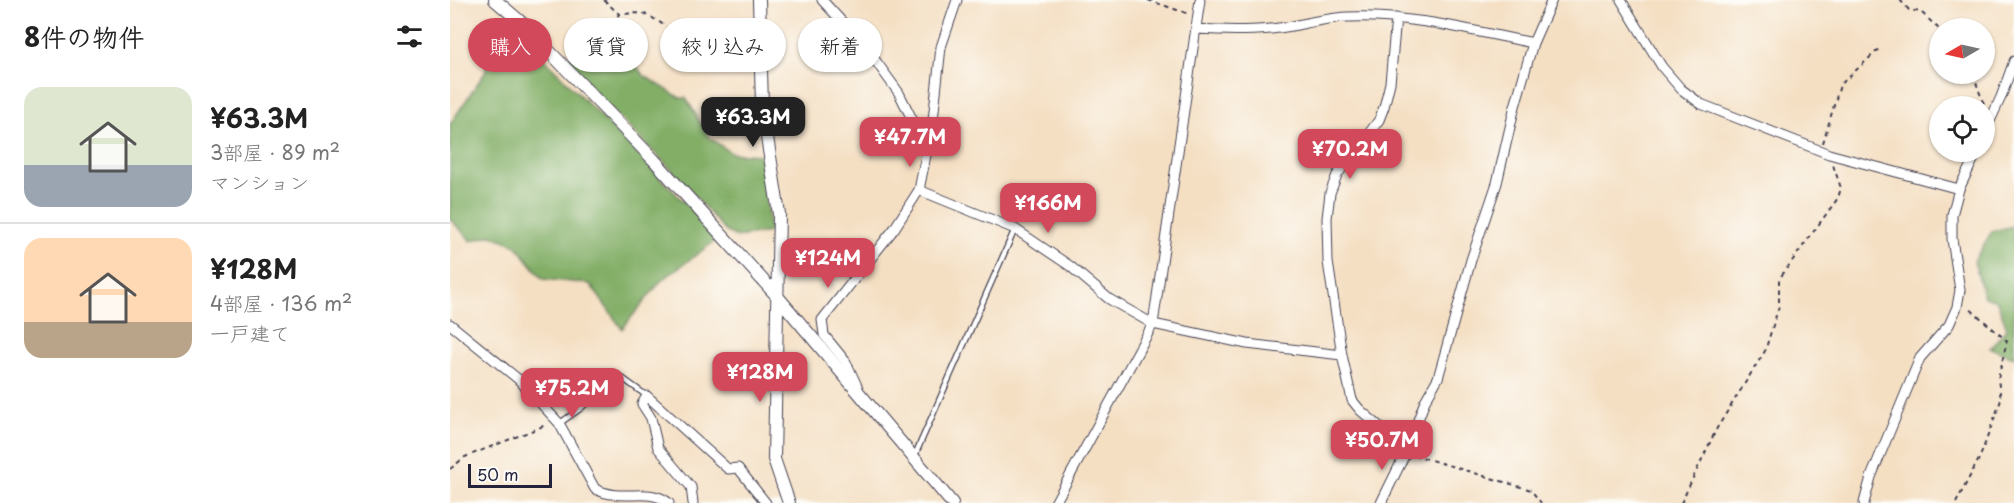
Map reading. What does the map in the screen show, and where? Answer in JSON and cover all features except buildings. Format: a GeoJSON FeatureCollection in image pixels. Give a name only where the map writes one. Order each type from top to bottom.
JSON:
{"type":"FeatureCollection","features":[{"type":"Feature","properties":{"kind":"street"},"geometry":{"type":"LineString","coordinates":[[495,0],[522,23],[654,160],[777,296],[952,503]]}},
{"type":"Feature","properties":{"kind":"street"},"geometry":{"type":"LineString","coordinates":[[759,0],[760,18]]}},
{"type":"Feature","properties":{"kind":"street"},"geometry":{"type":"LineString","coordinates":[[822,0],[867,49],[899,93],[928,151]]}},
{"type":"Feature","properties":{"kind":"street"},"geometry":{"type":"LineString","coordinates":[[862,397],[846,362],[824,335],[822,320],[894,229],[919,190],[928,151],[941,47],[957,0]]}},
{"type":"Feature","properties":{"kind":"street"},"geometry":{"type":"LineString","coordinates":[[1055,503],[1153,324],[1200,0]]}},
{"type":"Feature","properties":{"kind":"street"},"geometry":{"type":"LineString","coordinates":[[1381,503],[1407,450],[1425,401],[1438,378],[1471,260],[1497,183],[1533,43],[1552,0]]}},
{"type":"Feature","properties":{"kind":"street"},"geometry":{"type":"LineString","coordinates":[[1622,0],[1662,67],[1681,89],[1701,104],[1825,153],[1959,189]]}},
{"type":"Feature","properties":{"kind":"street"},"geometry":{"type":"LineString","coordinates":[[1196,29],[1276,29],[1346,16],[1396,18],[1533,43]]}},
{"type":"Feature","properties":{"kind":"street"},"geometry":{"type":"LineString","coordinates":[[1396,18],[1390,83],[1382,114],[1337,175],[1330,193],[1327,218],[1328,262],[1342,355],[1352,400],[1360,410],[1407,450]]}},
{"type":"Feature","properties":{"kind":"street"},"geometry":{"type":"LineString","coordinates":[[1995,112],[2014,61]]}},
{"type":"Feature","properties":{"kind":"street"},"geometry":{"type":"LineString","coordinates":[[761,72],[762,105],[779,214],[774,459],[789,503]]}},
{"type":"Feature","properties":{"kind":"street"},"geometry":{"type":"LineString","coordinates":[[1864,503],[1871,477],[1920,358],[1949,325],[1957,308],[1960,290],[1952,238],[1952,215],[1959,189],[1972,162]]}},
{"type":"Feature","properties":{"kind":"street"},"geometry":{"type":"LineString","coordinates":[[919,190],[1015,229],[1071,266],[1109,299],[1153,324],[1247,344],[1342,355]]}},
{"type":"Feature","properties":{"kind":"street"},"geometry":{"type":"LineString","coordinates":[[452,327],[518,379],[558,422],[595,489],[604,496],[623,501],[653,497],[667,500],[669,503]]}},
{"type":"Feature","properties":{"kind":"street"},"geometry":{"type":"LineString","coordinates":[[693,503],[691,487],[658,448],[651,418],[642,404],[647,396],[728,470],[738,468],[766,503]]}},
{"type":"Feature","properties":{"kind":"lane"},"geometry":{"type":"LineString","coordinates":[[914,458],[1015,229]]}},
{"type":"Feature","properties":{"kind":"lane"},"geometry":{"type":"LineString","coordinates":[[558,422],[580,409],[618,375],[647,396]]}},
{"type":"Feature","properties":{"kind":"path"},"geometry":{"type":"LineString","coordinates":[[604,0],[619,14],[643,13],[660,22]]}},
{"type":"Feature","properties":{"kind":"path"},"geometry":{"type":"LineString","coordinates":[[1148,0],[1198,16]]}},
{"type":"Feature","properties":{"kind":"path"},"geometry":{"type":"LineString","coordinates":[[1900,0],[1909,10],[1921,12],[1929,20]]}},
{"type":"Feature","properties":{"kind":"path"},"geometry":{"type":"LineString","coordinates":[[554,57],[582,51],[609,30],[619,14]]}},
{"type":"Feature","properties":{"kind":"path"},"geometry":{"type":"LineString","coordinates":[[1681,503],[1717,428],[1766,351],[1779,306],[1779,279],[1838,198],[1841,188],[1825,153],[1840,85],[1879,49]]}},
{"type":"Feature","properties":{"kind":"path"},"geometry":{"type":"LineString","coordinates":[[1956,503],[1980,457],[1998,411],[2001,400],[1998,378],[2007,341],[1958,299]]}},
{"type":"Feature","properties":{"kind":"path"},"geometry":{"type":"LineString","coordinates":[[450,469],[465,458],[558,422]]}},
{"type":"Feature","properties":{"kind":"path"},"geometry":{"type":"LineString","coordinates":[[1407,450],[1411,454],[1531,490],[1541,503]]}},
{"type":"Feature","properties":{"kind":"green space"},"geometry":{"type":"Polygon","coordinates":[[[552,67],[719,238],[661,281],[622,329],[590,284],[543,279],[516,245],[491,235],[471,241],[450,219],[450,124],[485,72],[552,72],[552,67]]]}},
{"type":"Feature","properties":{"kind":"green space"},"geometry":{"type":"Polygon","coordinates":[[[577,72],[641,72],[680,98],[686,98],[709,137],[731,153],[761,155],[770,232],[737,237],[726,232],[673,171],[601,100],[577,72]]]}},
{"type":"Feature","properties":{"kind":"green space"},"geometry":{"type":"Polygon","coordinates":[[[2014,226],[2014,357],[1990,348],[2007,328],[1997,301],[1984,297],[1974,261],[1992,231],[2014,226]]]}}]}
